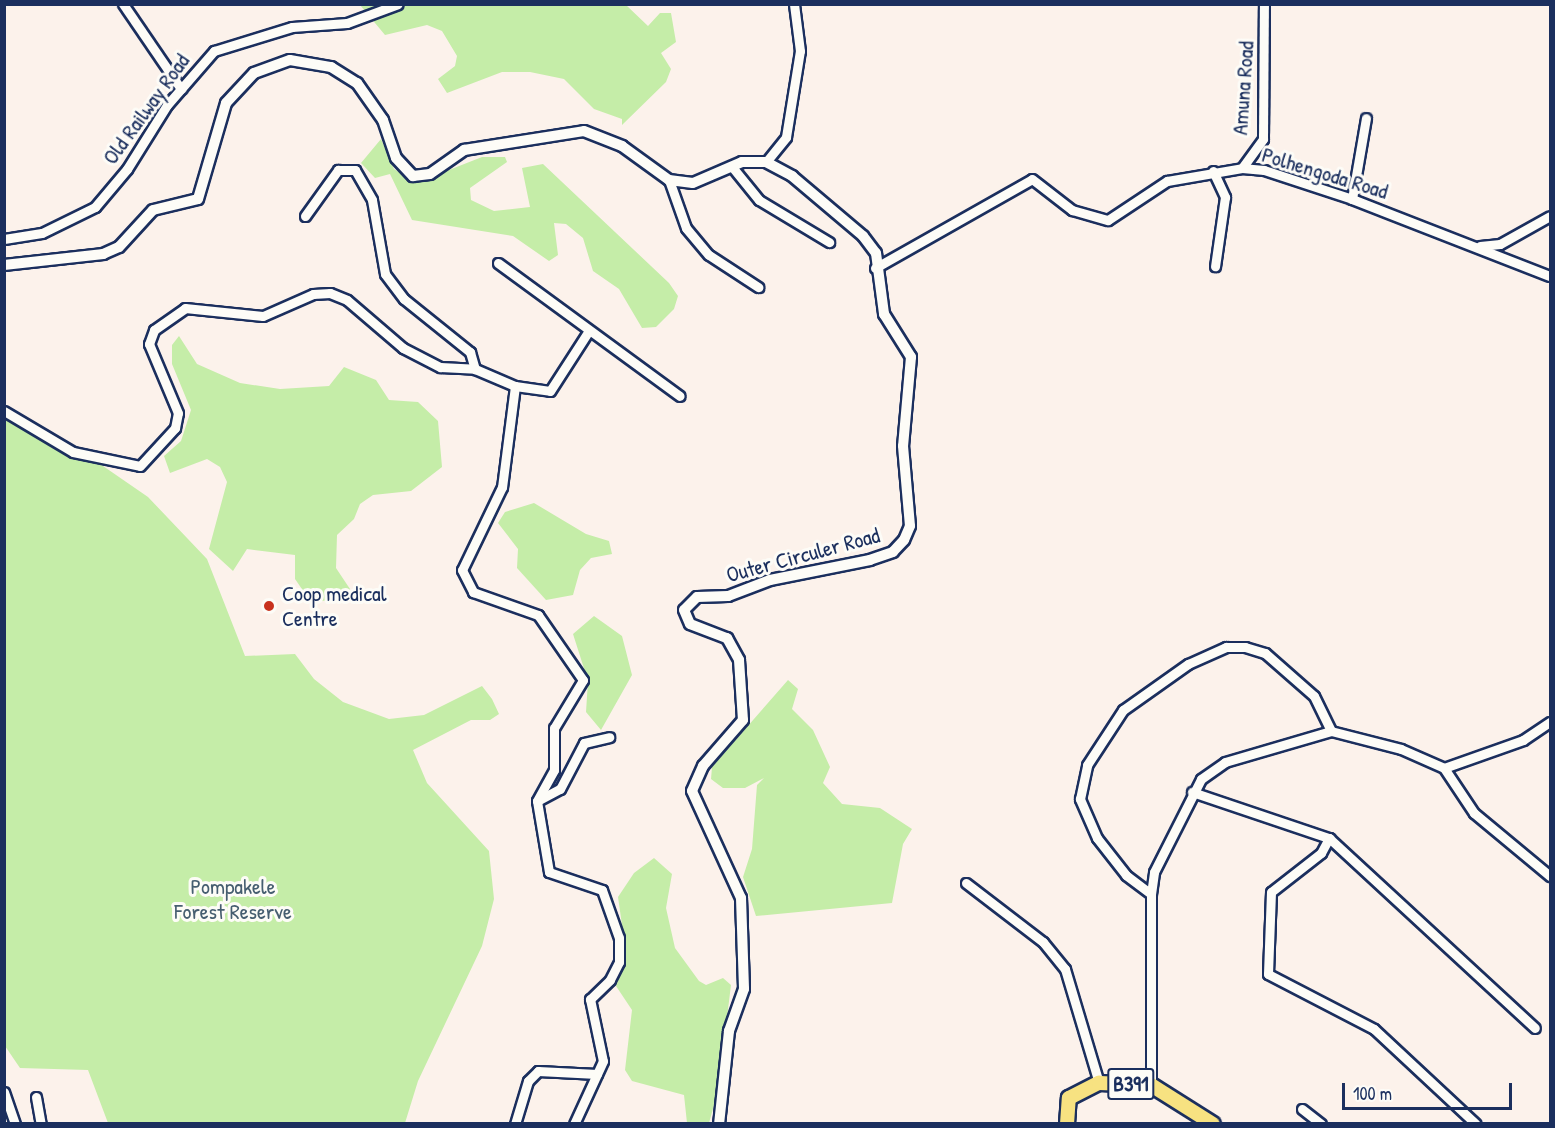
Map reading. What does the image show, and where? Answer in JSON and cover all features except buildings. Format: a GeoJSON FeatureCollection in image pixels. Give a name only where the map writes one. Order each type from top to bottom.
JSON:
{"type":"FeatureCollection","features":[{"type":"Feature","properties":{"kind":"main road","name":"B391"},"geometry":{"type":"LineString","coordinates":[[1067,1124],[1069,1098],[1099,1083],[1151,1086],[1212,1124]]}},
{"type":"Feature","properties":{"kind":"street"},"geometry":{"type":"LineString","coordinates":[[123,4],[182,89]]}},
{"type":"Feature","properties":{"kind":"street","name":"Old Railway Road"},"geometry":{"type":"LineString","coordinates":[[4,239],[42,233],[95,207],[182,89],[214,51],[292,27],[347,23],[398,4]]}},
{"type":"Feature","properties":{"kind":"street"},"geometry":{"type":"LineString","coordinates":[[4,265],[103,254],[119,247],[153,210],[198,199],[226,103],[254,73],[290,60],[331,67],[357,83],[383,120],[396,158],[413,176],[430,174],[464,150],[584,131],[622,146],[669,180],[693,183],[733,168],[742,162],[766,162],[786,137],[800,51],[794,4]]}},
{"type":"Feature","properties":{"kind":"street","name":"Amuna Road"},"geometry":{"type":"LineString","coordinates":[[1242,168],[1263,139],[1264,4]]}},
{"type":"Feature","properties":{"kind":"street"},"geometry":{"type":"LineString","coordinates":[[1352,199],[1366,118]]}},
{"type":"Feature","properties":{"kind":"street","name":"Outer Circuler Road"},"geometry":{"type":"LineString","coordinates":[[719,1124],[729,1031],[744,989],[741,897],[692,791],[703,766],[743,720],[739,660],[727,638],[690,624],[684,610],[697,597],[728,596],[770,580],[870,560],[893,552],[904,540],[909,526],[903,447],[914,375],[911,357],[884,314],[874,268],[876,253],[863,236],[792,176],[766,162]]}},
{"type":"Feature","properties":{"kind":"street"},"geometry":{"type":"LineString","coordinates":[[733,168],[759,200],[829,242]]}},
{"type":"Feature","properties":{"kind":"street","name":"Polhengoda Road"},"geometry":{"type":"LineString","coordinates":[[874,268],[1032,179],[1072,210],[1108,220],[1167,181],[1213,171],[1242,168],[1264,170],[1352,199],[1551,276]]}},
{"type":"Feature","properties":{"kind":"street"},"geometry":{"type":"LineString","coordinates":[[305,216],[338,170],[355,170],[372,200],[385,274],[404,299],[470,352],[475,369]]}},
{"type":"Feature","properties":{"kind":"street"},"geometry":{"type":"LineString","coordinates":[[1213,171],[1225,197],[1215,266]]}},
{"type":"Feature","properties":{"kind":"street"},"geometry":{"type":"LineString","coordinates":[[669,180],[686,228],[709,255],[758,287]]}},
{"type":"Feature","properties":{"kind":"street"},"geometry":{"type":"LineString","coordinates":[[1474,247],[1500,244],[1551,216]]}},
{"type":"Feature","properties":{"kind":"street"},"geometry":{"type":"LineString","coordinates":[[498,263],[588,332],[680,396]]}},
{"type":"Feature","properties":{"kind":"street"},"geometry":{"type":"LineString","coordinates":[[4,411],[73,452],[140,466],[175,428],[178,413],[149,344],[154,330],[185,308],[263,316],[313,294],[330,293],[347,300],[403,348],[440,368],[475,369],[515,386],[550,391],[588,332]]}},
{"type":"Feature","properties":{"kind":"street"},"geometry":{"type":"LineString","coordinates":[[515,386],[501,487],[462,570],[473,592],[538,615],[583,680],[554,728],[554,770],[537,801],[549,872],[602,890],[615,918],[619,962],[590,999],[603,1043],[597,1074],[574,1124]]}},
{"type":"Feature","properties":{"kind":"street"},"geometry":{"type":"LineString","coordinates":[[1150,894],[1126,875],[1097,838],[1081,806],[1087,765],[1123,710],[1188,664],[1226,647],[1245,647],[1265,653],[1314,696],[1331,731]]}},
{"type":"Feature","properties":{"kind":"street"},"geometry":{"type":"LineString","coordinates":[[1444,768],[1523,740],[1551,722]]}},
{"type":"Feature","properties":{"kind":"street"},"geometry":{"type":"LineString","coordinates":[[1151,1086],[1150,894],[1154,872],[1192,792],[1225,762],[1331,731],[1401,749],[1444,768],[1474,813],[1551,876]]}},
{"type":"Feature","properties":{"kind":"street"},"geometry":{"type":"LineString","coordinates":[[537,801],[560,789],[584,742],[609,737]]}},
{"type":"Feature","properties":{"kind":"street"},"geometry":{"type":"LineString","coordinates":[[1192,792],[1329,838],[1535,1028]]}},
{"type":"Feature","properties":{"kind":"street"},"geometry":{"type":"LineString","coordinates":[[1329,838],[1321,853],[1271,892],[1268,974],[1374,1029],[1476,1124]]}},
{"type":"Feature","properties":{"kind":"street"},"geometry":{"type":"LineString","coordinates":[[966,883],[1043,942],[1065,969],[1099,1083]]}},
{"type":"Feature","properties":{"kind":"street"},"geometry":{"type":"LineString","coordinates":[[515,1124],[528,1082],[538,1071],[597,1074]]}},
{"type":"Feature","properties":{"kind":"street"},"geometry":{"type":"LineString","coordinates":[[4,1092],[15,1124]]}},
{"type":"Feature","properties":{"kind":"street"},"geometry":{"type":"LineString","coordinates":[[36,1097],[41,1124]]}},
{"type":"Feature","properties":{"kind":"street"},"geometry":{"type":"LineString","coordinates":[[1302,1109],[1321,1124]]}},
{"type":"Feature","properties":{"kind":"green space"},"geometry":{"type":"Polygon","coordinates":[[[360,5],[626,5],[648,26],[660,13],[671,13],[676,42],[661,53],[671,69],[666,82],[622,125],[622,119],[594,109],[564,79],[530,72],[502,72],[447,93],[438,79],[455,66],[457,56],[442,31],[427,25],[385,35],[360,5]]]}},
{"type":"Feature","properties":{"kind":"green space"},"geometry":{"type":"Polygon","coordinates":[[[381,139],[394,169],[416,183],[482,157],[505,157],[507,162],[470,188],[471,200],[494,211],[530,207],[522,168],[543,164],[669,283],[678,296],[674,309],[656,327],[642,328],[619,289],[593,271],[583,238],[566,224],[554,223],[558,255],[549,261],[513,236],[412,220],[390,174],[375,178],[361,163],[381,139]]]}},
{"type":"Feature","properties":{"kind":"green space"},"geometry":{"type":"Polygon","coordinates":[[[179,336],[197,364],[240,383],[280,389],[329,386],[344,367],[376,380],[389,400],[418,402],[438,421],[442,467],[411,491],[373,495],[360,504],[354,519],[337,535],[336,568],[350,589],[344,600],[317,601],[304,592],[295,579],[295,555],[247,549],[233,571],[209,549],[227,482],[220,467],[207,459],[170,473],[164,456],[181,441],[191,410],[172,364],[172,345],[179,336]]]}},
{"type":"Feature","properties":{"kind":"green space","name":"Pompakele Forest Reserve"},"geometry":{"type":"Polygon","coordinates":[[[4,415],[74,446],[148,497],[207,559],[245,656],[295,654],[314,679],[343,702],[389,719],[424,715],[482,686],[492,699],[499,714],[490,720],[471,720],[413,750],[427,783],[489,851],[494,899],[482,946],[418,1081],[405,1123],[108,1123],[88,1070],[20,1068],[5,1046],[4,415]]]}},
{"type":"Feature","properties":{"kind":"green space"},"geometry":{"type":"Polygon","coordinates":[[[534,503],[586,534],[609,541],[612,554],[591,558],[580,570],[573,595],[546,600],[517,568],[518,549],[498,523],[505,512],[534,503]]]}},
{"type":"Feature","properties":{"kind":"green space"},"geometry":{"type":"Polygon","coordinates":[[[594,616],[622,636],[632,675],[601,730],[586,712],[588,681],[573,634],[594,616]]]}},
{"type":"Feature","properties":{"kind":"green space"},"geometry":{"type":"Polygon","coordinates":[[[788,680],[798,689],[792,709],[813,730],[830,767],[823,783],[842,804],[880,808],[912,829],[903,844],[892,903],[756,916],[743,877],[752,849],[757,785],[764,778],[745,788],[723,788],[711,779],[712,767],[788,680]]]}},
{"type":"Feature","properties":{"kind":"green space"},"geometry":{"type":"Polygon","coordinates":[[[654,858],[672,874],[666,908],[675,948],[699,981],[706,985],[723,978],[731,985],[718,1091],[709,1123],[687,1123],[684,1095],[632,1081],[625,1070],[632,1010],[616,986],[624,939],[618,897],[634,873],[654,858]]]}},
{"type":"Feature","properties":{"kind":"place","name":"Coop medical Centre"},"geometry":{"type":"Point","coordinates":[269,606]}}]}
